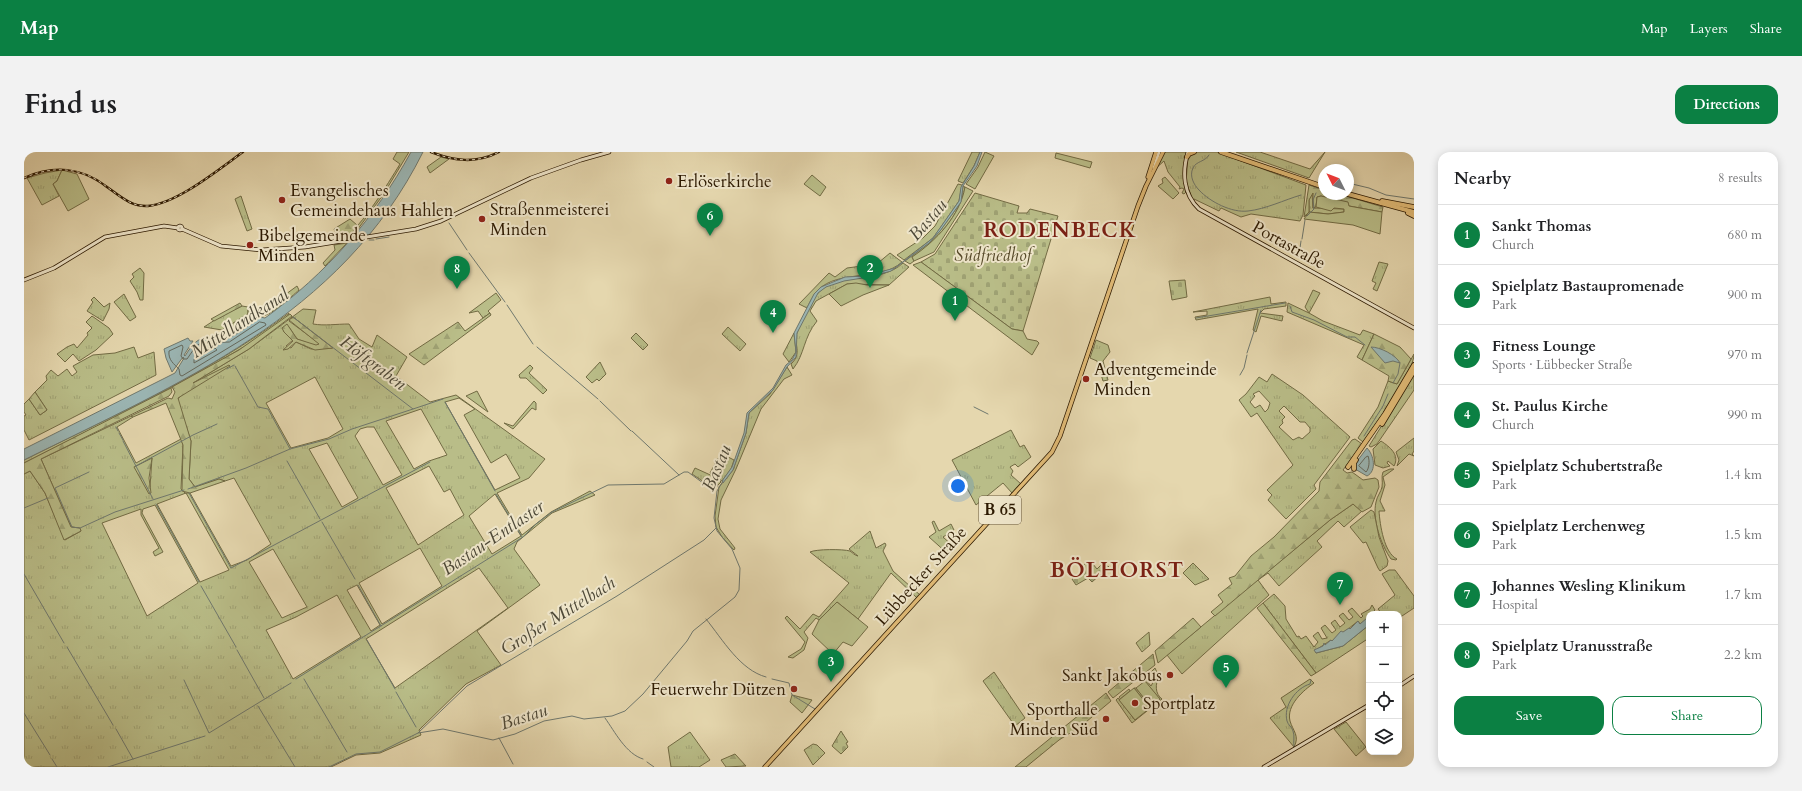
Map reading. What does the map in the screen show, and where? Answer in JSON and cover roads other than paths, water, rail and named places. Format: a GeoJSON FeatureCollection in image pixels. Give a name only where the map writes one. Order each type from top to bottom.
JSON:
{"type":"FeatureCollection","features":[{"type":"Feature","properties":{"kind":"highway"},"geometry":{"type":"LineString","coordinates":[[1186,159],[1189,154],[1194,152]]}},
{"type":"Feature","properties":{"kind":"highway"},"geometry":{"type":"LineString","coordinates":[[1221,152],[1318,184]]}},
{"type":"Feature","properties":{"kind":"highway"},"geometry":{"type":"LineString","coordinates":[[1228,152],[1318,184]]}},
{"type":"Feature","properties":{"kind":"highway"},"geometry":{"type":"LineString","coordinates":[[1354,194],[1382,201],[1414,212]]}},
{"type":"Feature","properties":{"kind":"highway"},"geometry":{"type":"LineString","coordinates":[[1354,195],[1408,213],[1414,212]]}},
{"type":"Feature","properties":{"kind":"highway"},"geometry":{"type":"LineString","coordinates":[[1362,198],[1414,212]]}},
{"type":"Feature","properties":{"kind":"highway"},"geometry":{"type":"LineString","coordinates":[[1354,469],[1354,463],[1414,365]]}},
{"type":"Feature","properties":{"kind":"highway"},"geometry":{"type":"LineString","coordinates":[[1348,467],[1387,416],[1414,371]]}},
{"type":"Feature","properties":{"kind":"main road"},"geometry":{"type":"LineString","coordinates":[[24,280],[54,268],[105,237],[164,226],[178,228],[181,226],[182,230],[213,244],[242,250],[296,248],[416,229],[435,224],[524,181],[572,163],[609,152]]}},
{"type":"Feature","properties":{"kind":"main road"},"geometry":{"type":"LineString","coordinates":[[1150,177],[1157,152]]}},
{"type":"Feature","properties":{"kind":"main road","name":"Lübbecker Straße"},"geometry":{"type":"LineString","coordinates":[[764,767],[1052,452],[1060,436],[1157,152]]}},
{"type":"Feature","properties":{"kind":"main road","name":"B 65"},"geometry":{"type":"LineString","coordinates":[[1150,177],[1163,152]]}},
{"type":"Feature","properties":{"kind":"main road","name":"Portastraße"},"geometry":{"type":"LineString","coordinates":[[1184,152],[1186,159]]}},
{"type":"Feature","properties":{"kind":"main road","name":"Portastraße"},"geometry":{"type":"LineString","coordinates":[[1188,152],[1184,180],[1188,193],[1196,206],[1203,212],[1414,328]]}},
{"type":"Feature","properties":{"kind":"main road","name":"Lübbecker Straße"},"geometry":{"type":"LineString","coordinates":[[1146,186],[1150,177]]}},
{"type":"Feature","properties":{"kind":"main road"},"geometry":{"type":"LineString","coordinates":[[1402,684],[1414,676]]}},
{"type":"Feature","properties":{"kind":"main road"},"geometry":{"type":"LineString","coordinates":[[1264,767],[1366,707]]}},
{"type":"Feature","properties":{"kind":"water"},"geometry":{"type":"Polygon","coordinates":[[[411,152],[423,152],[389,209],[348,259],[302,302],[251,339],[197,372],[140,403],[24,460],[24,449],[175,373],[184,358],[183,357],[172,372],[164,349],[188,338],[190,341],[193,341],[184,355],[185,356],[191,347],[200,339],[220,340],[228,338],[244,329],[260,317],[265,318],[287,301],[329,264],[365,222],[382,200],[411,152]]]}},
{"type":"Feature","properties":{"kind":"water"},"geometry":{"type":"Polygon","coordinates":[[[980,152],[982,152],[977,166],[963,186],[961,202],[940,231],[929,243],[891,271],[869,277],[844,281],[826,287],[818,293],[797,333],[796,357],[787,367],[773,390],[749,413],[746,433],[733,470],[723,483],[722,481],[732,467],[744,433],[747,413],[773,388],[786,365],[792,360],[796,352],[794,333],[814,294],[821,287],[845,277],[865,276],[895,268],[933,238],[959,201],[961,187],[974,166],[980,152]]]}},
{"type":"Feature","properties":{"kind":"water"},"geometry":{"type":"Polygon","coordinates":[[[1371,347],[1379,348],[1387,352],[1395,357],[1400,363],[1393,361],[1385,363],[1371,347]]]}},
{"type":"Feature","properties":{"kind":"water"},"geometry":{"type":"Polygon","coordinates":[[[1367,448],[1373,459],[1373,467],[1370,474],[1367,476],[1355,469],[1355,464],[1367,448]]]}},
{"type":"Feature","properties":{"kind":"water"},"geometry":{"type":"Polygon","coordinates":[[[1366,619],[1366,627],[1343,646],[1316,653],[1314,650],[1323,646],[1324,643],[1325,645],[1331,640],[1332,641],[1341,631],[1343,632],[1349,628],[1350,629],[1358,621],[1360,624],[1366,619]]]}},
{"type":"Feature","properties":{"kind":"waterway"},"geometry":{"type":"LineString","coordinates":[[1209,155],[1194,166],[1192,177],[1195,186],[1199,190],[1209,199],[1222,206],[1235,210],[1248,211],[1301,195]]}},
{"type":"Feature","properties":{"kind":"waterway"},"geometry":{"type":"LineString","coordinates":[[1354,184],[1369,188],[1386,195],[1414,199]]}},
{"type":"Feature","properties":{"kind":"waterway"},"geometry":{"type":"LineString","coordinates":[[1307,216],[1314,209],[1313,200],[1316,193]]}},
{"type":"Feature","properties":{"kind":"waterway"},"geometry":{"type":"LineString","coordinates":[[1302,239],[1305,220]]}},
{"type":"Feature","properties":{"kind":"waterway"},"geometry":{"type":"LineString","coordinates":[[449,223],[467,250]]}},
{"type":"Feature","properties":{"kind":"waterway"},"geometry":{"type":"LineString","coordinates":[[376,239],[389,237]]}},
{"type":"Feature","properties":{"kind":"waterway"},"geometry":{"type":"LineString","coordinates":[[369,240],[374,240]]}},
{"type":"Feature","properties":{"kind":"waterway"},"geometry":{"type":"LineString","coordinates":[[1299,255],[1301,241]]}},
{"type":"Feature","properties":{"kind":"waterway"},"geometry":{"type":"LineString","coordinates":[[469,253],[505,302]]}},
{"type":"Feature","properties":{"kind":"waterway"},"geometry":{"type":"LineString","coordinates":[[1196,318],[1285,303]]}},
{"type":"Feature","properties":{"kind":"waterway"},"geometry":{"type":"LineString","coordinates":[[507,305],[533,344]]}},
{"type":"Feature","properties":{"kind":"waterway"},"geometry":{"type":"LineString","coordinates":[[1290,306],[1292,312],[1314,320],[1347,337],[1355,337],[1365,345]]}},
{"type":"Feature","properties":{"kind":"waterway"},"geometry":{"type":"LineString","coordinates":[[1247,353],[1261,310]]}},
{"type":"Feature","properties":{"kind":"waterway","name":"Höftgraben"},"geometry":{"type":"LineString","coordinates":[[293,317],[413,409],[443,399]]}},
{"type":"Feature","properties":{"kind":"waterway"},"geometry":{"type":"LineString","coordinates":[[537,347],[598,399]]}},
{"type":"Feature","properties":{"kind":"waterway"},"geometry":{"type":"LineString","coordinates":[[1240,375],[1244,368],[1247,355]]}},
{"type":"Feature","properties":{"kind":"waterway"},"geometry":{"type":"LineString","coordinates":[[1393,383],[1398,374],[1400,363]]}},
{"type":"Feature","properties":{"kind":"waterway"},"geometry":{"type":"LineString","coordinates":[[227,369],[234,365]]}},
{"type":"Feature","properties":{"kind":"waterway"},"geometry":{"type":"LineString","coordinates":[[235,366],[258,407],[268,409],[290,449]]}},
{"type":"Feature","properties":{"kind":"waterway"},"geometry":{"type":"LineString","coordinates":[[1364,436],[1383,406],[1388,394]]}},
{"type":"Feature","properties":{"kind":"waterway"},"geometry":{"type":"LineString","coordinates":[[600,401],[631,431]]}},
{"type":"Feature","properties":{"kind":"waterway","name":"Höftgraben"},"geometry":{"type":"LineString","coordinates":[[445,402],[495,491]]}},
{"type":"Feature","properties":{"kind":"waterway"},"geometry":{"type":"LineString","coordinates":[[974,407],[988,414]]}},
{"type":"Feature","properties":{"kind":"waterway"},"geometry":{"type":"LineString","coordinates":[[188,489],[246,468],[290,449],[329,439],[352,429],[413,409]]}},
{"type":"Feature","properties":{"kind":"waterway"},"geometry":{"type":"LineString","coordinates":[[136,466],[193,435],[217,424]]}},
{"type":"Feature","properties":{"kind":"waterway"},"geometry":{"type":"LineString","coordinates":[[116,427],[118,431]]}},
{"type":"Feature","properties":{"kind":"waterway"},"geometry":{"type":"LineString","coordinates":[[632,431],[679,475]]}},
{"type":"Feature","properties":{"kind":"waterway"},"geometry":{"type":"LineString","coordinates":[[119,433],[123,440]]}},
{"type":"Feature","properties":{"kind":"waterway"},"geometry":{"type":"LineString","coordinates":[[123,441],[153,499]]}},
{"type":"Feature","properties":{"kind":"waterway"},"geometry":{"type":"LineString","coordinates":[[287,461],[320,519]]}},
{"type":"Feature","properties":{"kind":"waterway"},"geometry":{"type":"LineString","coordinates":[[189,493],[231,568],[430,462]]}},
{"type":"Feature","properties":{"kind":"waterway"},"geometry":{"type":"LineString","coordinates":[[89,472],[55,488],[72,527],[80,528],[115,512],[184,490]]}},
{"type":"Feature","properties":{"kind":"waterway","name":"Bastau-Entlaster"},"geometry":{"type":"LineString","coordinates":[[296,679],[523,537],[536,524],[552,512],[608,485],[664,484],[684,472],[688,472],[703,483],[718,486]]}},
{"type":"Feature","properties":{"kind":"waterway","name":"Bastau"},"geometry":{"type":"LineString","coordinates":[[329,767],[356,754],[380,752],[418,733],[443,729],[493,740],[515,734],[544,721],[572,716],[584,719],[612,716],[625,711],[643,694],[687,641],[693,631],[735,597],[739,590],[740,568],[732,549],[717,531],[714,518],[717,491],[723,481]]}},
{"type":"Feature","properties":{"kind":"waterway","name":"Höftgraben"},"geometry":{"type":"LineString","coordinates":[[496,494],[522,537]]}},
{"type":"Feature","properties":{"kind":"waterway"},"geometry":{"type":"LineString","coordinates":[[24,508],[48,498]]}},
{"type":"Feature","properties":{"kind":"waterway"},"geometry":{"type":"LineString","coordinates":[[156,504],[199,582]]}},
{"type":"Feature","properties":{"kind":"waterway"},"geometry":{"type":"LineString","coordinates":[[322,522],[355,579]]}},
{"type":"Feature","properties":{"kind":"waterway","name":"Großer Mittelbach"},"geometry":{"type":"LineString","coordinates":[[418,733],[467,686],[617,596],[704,540],[716,528]]}},
{"type":"Feature","properties":{"kind":"waterway"},"geometry":{"type":"LineString","coordinates":[[24,574],[64,643]]}},
{"type":"Feature","properties":{"kind":"waterway"},"geometry":{"type":"LineString","coordinates":[[358,585],[381,626]]}},
{"type":"Feature","properties":{"kind":"waterway"},"geometry":{"type":"LineString","coordinates":[[201,586],[236,647]]}},
{"type":"Feature","properties":{"kind":"waterway"},"geometry":{"type":"LineString","coordinates":[[706,619],[740,661],[748,668],[766,677]]}},
{"type":"Feature","properties":{"kind":"waterway"},"geometry":{"type":"LineString","coordinates":[[367,640],[395,689]]}},
{"type":"Feature","properties":{"kind":"waterway"},"geometry":{"type":"LineString","coordinates":[[67,647],[113,725]]}},
{"type":"Feature","properties":{"kind":"waterway"},"geometry":{"type":"LineString","coordinates":[[237,650],[264,698]]}},
{"type":"Feature","properties":{"kind":"waterway"},"geometry":{"type":"LineString","coordinates":[[304,679],[347,752]]}},
{"type":"Feature","properties":{"kind":"waterway"},"geometry":{"type":"LineString","coordinates":[[772,679],[789,683],[792,695],[815,709]]}},
{"type":"Feature","properties":{"kind":"waterway"},"geometry":{"type":"LineString","coordinates":[[184,680],[209,733],[291,683]]}},
{"type":"Feature","properties":{"kind":"waterway"},"geometry":{"type":"LineString","coordinates":[[1294,747],[1294,733],[1287,721],[1287,709],[1292,698],[1300,689],[1310,684],[1311,680]]}},
{"type":"Feature","properties":{"kind":"waterway"},"geometry":{"type":"LineString","coordinates":[[396,692],[416,727]]}},
{"type":"Feature","properties":{"kind":"waterway"},"geometry":{"type":"LineString","coordinates":[[258,706],[295,767]]}},
{"type":"Feature","properties":{"kind":"waterway"},"geometry":{"type":"LineString","coordinates":[[24,713],[50,755]]}},
{"type":"Feature","properties":{"kind":"waterway"},"geometry":{"type":"LineString","coordinates":[[605,718],[626,748],[643,759]]}},
{"type":"Feature","properties":{"kind":"waterway"},"geometry":{"type":"LineString","coordinates":[[116,729],[133,759]]}},
{"type":"Feature","properties":{"kind":"waterway"},"geometry":{"type":"LineString","coordinates":[[108,767],[205,736]]}},
{"type":"Feature","properties":{"kind":"waterway"},"geometry":{"type":"LineString","coordinates":[[499,738],[513,764]]}},
{"type":"Feature","properties":{"kind":"waterway"},"geometry":{"type":"LineString","coordinates":[[52,759],[57,767]]}},
{"type":"Feature","properties":{"kind":"waterway"},"geometry":{"type":"LineString","coordinates":[[647,762],[654,767]]}},
{"type":"Feature","properties":{"kind":"railway"},"geometry":{"type":"LineString","coordinates":[[24,178],[46,171],[67,170],[77,172],[88,175],[97,180],[131,203],[148,206],[160,204],[185,192],[243,152]]}},
{"type":"Feature","properties":{"kind":"railway"},"geometry":{"type":"LineString","coordinates":[[431,152],[465,160],[482,158],[499,152]]}},
{"type":"Feature","properties":{"kind":"place","name":"Erlöserkirche"},"geometry":{"type":"Point","coordinates":[669,181]}},
{"type":"Feature","properties":{"kind":"place","name":"Evangelisches Gemeindehaus Hahlen"},"geometry":{"type":"Point","coordinates":[282,200]}},
{"type":"Feature","properties":{"kind":"place","name":"Straßenmeisterei Minden"},"geometry":{"type":"Point","coordinates":[482,219]}},
{"type":"Feature","properties":{"kind":"place","name":"Spielplatz Lerchenweg"},"geometry":{"type":"Point","coordinates":[710,236]}},
{"type":"Feature","properties":{"kind":"place","name":"Bibelgemeinde Minden"},"geometry":{"type":"Point","coordinates":[250,245]}},
{"type":"Feature","properties":{"kind":"place","name":"Spielplatz Bastaupromenade"},"geometry":{"type":"Point","coordinates":[870,288]}},
{"type":"Feature","properties":{"kind":"place","name":"Spielplatz Uranusstraße"},"geometry":{"type":"Point","coordinates":[457,289]}},
{"type":"Feature","properties":{"kind":"place","name":"Sankt Thomas"},"geometry":{"type":"Point","coordinates":[955,321]}},
{"type":"Feature","properties":{"kind":"place","name":"St. Paulus Kirche"},"geometry":{"type":"Point","coordinates":[773,333]}},
{"type":"Feature","properties":{"kind":"place","name":"Adventgemeinde Minden"},"geometry":{"type":"Point","coordinates":[1086,379]}},
{"type":"Feature","properties":{"kind":"place","name":"Johannes Wesling Klinikum"},"geometry":{"type":"Point","coordinates":[1340,605]}},
{"type":"Feature","properties":{"kind":"place","name":"Sankt Jakobus"},"geometry":{"type":"Point","coordinates":[1170,675]}},
{"type":"Feature","properties":{"kind":"place","name":"Fitness Lounge"},"geometry":{"type":"Point","coordinates":[831,682]}},
{"type":"Feature","properties":{"kind":"place","name":"Spielplatz Schubertstraße"},"geometry":{"type":"Point","coordinates":[1226,688]}},
{"type":"Feature","properties":{"kind":"place","name":"Feuerwehr Dützen"},"geometry":{"type":"Point","coordinates":[794,689]}},
{"type":"Feature","properties":{"kind":"place","name":"Sportplatz"},"geometry":{"type":"Point","coordinates":[1135,703]}},
{"type":"Feature","properties":{"kind":"place","name":"Sporthalle Minden Süd"},"geometry":{"type":"Point","coordinates":[1106,719]}},
{"type":"Feature","properties":{"kind":"district","name":"RODENBECK"},"geometry":{"type":"Point","coordinates":[1060,230]}},
{"type":"Feature","properties":{"kind":"district","name":"BÖLHORST"},"geometry":{"type":"Point","coordinates":[1117,570]}},
{"type":"Feature","properties":{"kind":"park label","name":"Südfriedhof"},"geometry":{"type":"Point","coordinates":[993,255]}},
{"type":"Feature","properties":{"kind":"water label","name":"Mittellandkanal"},"geometry":{"type":"Point","coordinates":[240,323]}}]}
